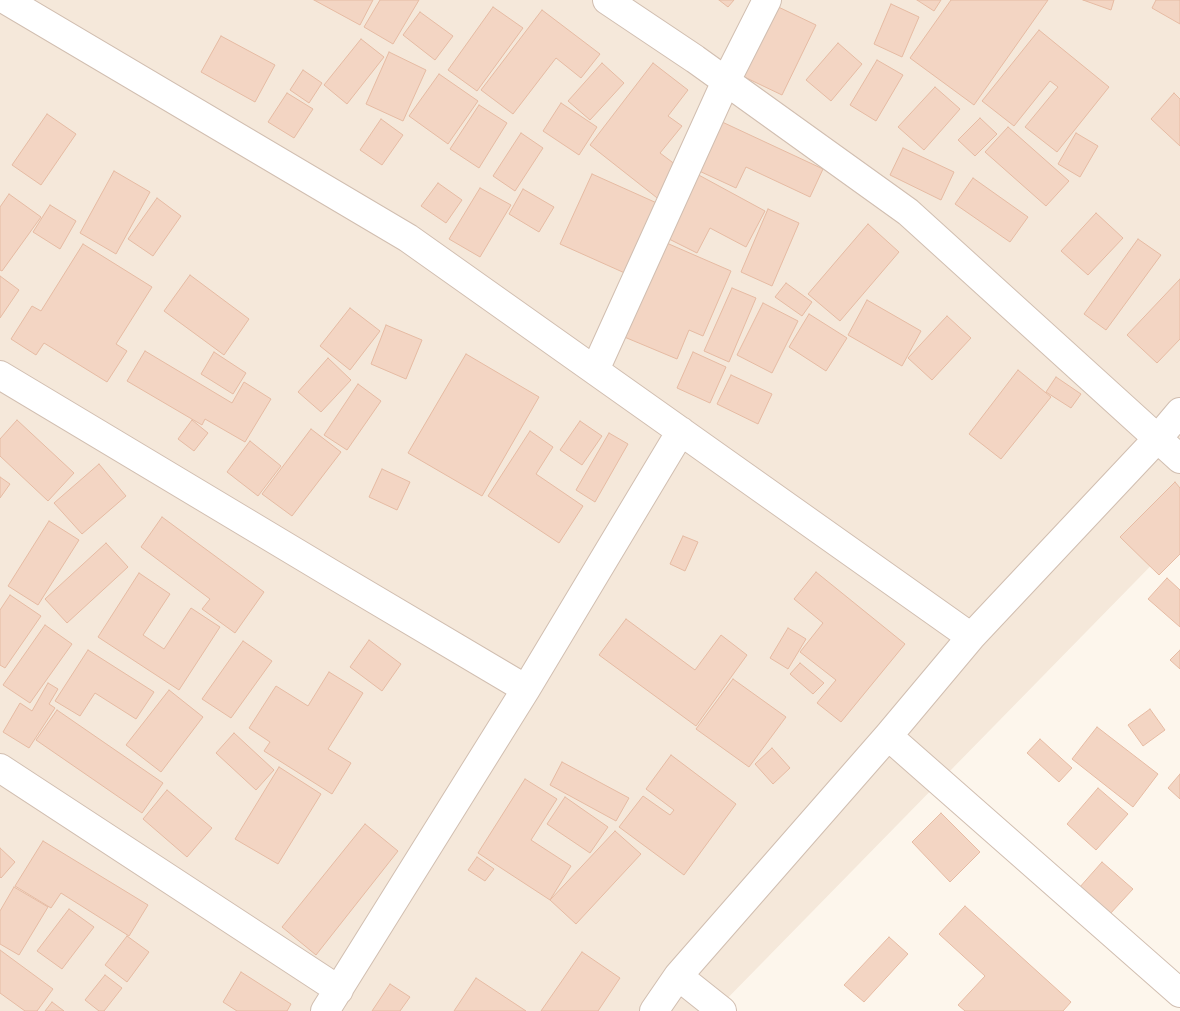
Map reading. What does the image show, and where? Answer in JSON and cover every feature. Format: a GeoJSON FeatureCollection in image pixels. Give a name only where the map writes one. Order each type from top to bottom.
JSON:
{"type":"FeatureCollection","features":[{"type":"Feature","properties":{"kind":"street"},"geometry":{"type":"LineString","coordinates":[[6,0],[408,238],[971,637]]}},
{"type":"Feature","properties":{"kind":"street"},"geometry":{"type":"LineString","coordinates":[[607,0],[726,81],[908,212],[1180,459]]}},
{"type":"Feature","properties":{"kind":"street"},"geometry":{"type":"LineString","coordinates":[[595,370],[726,81],[767,0]]}},
{"type":"Feature","properties":{"kind":"street"},"geometry":{"type":"LineString","coordinates":[[0,375],[526,689]]}},
{"type":"Feature","properties":{"kind":"street"},"geometry":{"type":"LineString","coordinates":[[654,1011],[678,976],[888,736],[971,637],[1158,438],[1180,412]]}},
{"type":"Feature","properties":{"kind":"street"},"geometry":{"type":"LineString","coordinates":[[0,768],[332,1000],[526,689],[681,431]]}},
{"type":"Feature","properties":{"kind":"street"},"geometry":{"type":"LineString","coordinates":[[888,736],[1180,993]]}},
{"type":"Feature","properties":{"kind":"street"},"geometry":{"type":"LineString","coordinates":[[678,976],[722,1011]]}},
{"type":"Feature","properties":{"kind":"shaded area"},"geometry":{"type":"Polygon","coordinates":[[[0,0],[1180,0],[1180,536],[715,1011],[0,1011],[0,0]]]}},
{"type":"Feature","properties":{"kind":"building"},"geometry":{"type":"Polygon","coordinates":[[[314,0],[373,0],[360,25],[314,0]]]}},
{"type":"Feature","properties":{"kind":"building"},"geometry":{"type":"Polygon","coordinates":[[[380,0],[419,0],[393,44],[364,27],[380,0]]]}},
{"type":"Feature","properties":{"kind":"building"},"geometry":{"type":"Polygon","coordinates":[[[719,0],[734,0],[728,7],[719,0]]]}},
{"type":"Feature","properties":{"kind":"building"},"geometry":{"type":"Polygon","coordinates":[[[917,0],[941,0],[934,11],[917,0]]]}},
{"type":"Feature","properties":{"kind":"building"},"geometry":{"type":"Polygon","coordinates":[[[951,0],[1048,0],[974,105],[910,58],[951,0]]]}},
{"type":"Feature","properties":{"kind":"building"},"geometry":{"type":"Polygon","coordinates":[[[1083,0],[1114,0],[1111,10],[1083,0]]]}},
{"type":"Feature","properties":{"kind":"building"},"geometry":{"type":"Polygon","coordinates":[[[1156,0],[1180,0],[1180,24],[1152,8],[1156,0]]]}},
{"type":"Feature","properties":{"kind":"building"},"geometry":{"type":"Polygon","coordinates":[[[770,3],[816,25],[782,95],[736,73],[770,3]]]}},
{"type":"Feature","properties":{"kind":"building"},"geometry":{"type":"Polygon","coordinates":[[[891,4],[919,17],[902,57],[874,44],[891,4]]]}},
{"type":"Feature","properties":{"kind":"building"},"geometry":{"type":"Polygon","coordinates":[[[493,7],[523,28],[477,91],[448,70],[493,7]]]}},
{"type":"Feature","properties":{"kind":"building"},"geometry":{"type":"Polygon","coordinates":[[[542,10],[600,54],[581,78],[556,58],[513,114],[481,90],[542,10]]]}},
{"type":"Feature","properties":{"kind":"building"},"geometry":{"type":"Polygon","coordinates":[[[420,12],[453,36],[435,60],[403,35],[420,12]]]}},
{"type":"Feature","properties":{"kind":"building"},"geometry":{"type":"Polygon","coordinates":[[[1039,30],[1109,87],[1057,152],[1025,127],[1058,87],[1050,81],[1014,126],[982,101],[1039,30]]]}},
{"type":"Feature","properties":{"kind":"building"},"geometry":{"type":"Polygon","coordinates":[[[221,36],[275,65],[255,102],[201,72],[221,36]]]}},
{"type":"Feature","properties":{"kind":"building"},"geometry":{"type":"Polygon","coordinates":[[[361,39],[384,57],[347,104],[324,85],[361,39]]]}},
{"type":"Feature","properties":{"kind":"building"},"geometry":{"type":"Polygon","coordinates":[[[838,43],[862,64],[831,101],[806,80],[838,43]]]}},
{"type":"Feature","properties":{"kind":"building"},"geometry":{"type":"Polygon","coordinates":[[[389,52],[426,70],[403,121],[366,104],[389,52]]]}},
{"type":"Feature","properties":{"kind":"building"},"geometry":{"type":"Polygon","coordinates":[[[877,60],[903,75],[876,121],[850,105],[877,60]]]}},
{"type":"Feature","properties":{"kind":"building"},"geometry":{"type":"Polygon","coordinates":[[[602,63],[624,83],[590,120],[568,101],[602,63]]]}},
{"type":"Feature","properties":{"kind":"building"},"geometry":{"type":"Polygon","coordinates":[[[653,63],[688,90],[668,116],[682,126],[660,153],[684,171],[661,201],[590,145],[653,63]]]}},
{"type":"Feature","properties":{"kind":"building"},"geometry":{"type":"Polygon","coordinates":[[[303,70],[322,83],[309,103],[290,90],[303,70]]]}},
{"type":"Feature","properties":{"kind":"building"},"geometry":{"type":"Polygon","coordinates":[[[439,74],[478,101],[448,144],[409,116],[439,74]]]}},
{"type":"Feature","properties":{"kind":"building"},"geometry":{"type":"Polygon","coordinates":[[[935,87],[960,109],[924,150],[898,127],[935,87]]]}},
{"type":"Feature","properties":{"kind":"building"},"geometry":{"type":"Polygon","coordinates":[[[287,93],[313,109],[294,138],[268,122],[287,93]]]}},
{"type":"Feature","properties":{"kind":"building"},"geometry":{"type":"Polygon","coordinates":[[[1174,93],[1180,99],[1180,146],[1151,119],[1174,93]]]}},
{"type":"Feature","properties":{"kind":"building"},"geometry":{"type":"Polygon","coordinates":[[[561,103],[597,127],[579,155],[543,131],[561,103]]]}},
{"type":"Feature","properties":{"kind":"building"},"geometry":{"type":"Polygon","coordinates":[[[479,105],[507,123],[479,168],[450,149],[479,105]]]}},
{"type":"Feature","properties":{"kind":"building"},"geometry":{"type":"Polygon","coordinates":[[[47,114],[76,134],[41,185],[12,165],[47,114]]]}},
{"type":"Feature","properties":{"kind":"building"},"geometry":{"type":"Polygon","coordinates":[[[980,118],[997,134],[975,156],[958,140],[980,118]]]}},
{"type":"Feature","properties":{"kind":"building"},"geometry":{"type":"Polygon","coordinates":[[[381,119],[403,135],[382,165],[360,150],[381,119]]]}},
{"type":"Feature","properties":{"kind":"building"},"geometry":{"type":"Polygon","coordinates":[[[720,121],[823,169],[810,197],[746,167],[736,188],[697,170],[720,121]]]}},
{"type":"Feature","properties":{"kind":"building"},"geometry":{"type":"Polygon","coordinates":[[[1008,127],[1069,181],[1046,206],[985,152],[1008,127]]]}},
{"type":"Feature","properties":{"kind":"building"},"geometry":{"type":"Polygon","coordinates":[[[521,133],[543,148],[515,191],[493,176],[521,133]]]}},
{"type":"Feature","properties":{"kind":"building"},"geometry":{"type":"Polygon","coordinates":[[[1076,133],[1098,146],[1080,177],[1058,164],[1076,133]]]}},
{"type":"Feature","properties":{"kind":"building"},"geometry":{"type":"Polygon","coordinates":[[[903,148],[954,172],[941,200],[890,175],[903,148]]]}},
{"type":"Feature","properties":{"kind":"building"},"geometry":{"type":"Polygon","coordinates":[[[114,171],[150,192],[116,254],[80,233],[114,171]]]}},
{"type":"Feature","properties":{"kind":"building"},"geometry":{"type":"Polygon","coordinates":[[[695,173],[765,211],[746,247],[710,228],[697,253],[661,235],[695,173]]]}},
{"type":"Feature","properties":{"kind":"building"},"geometry":{"type":"Polygon","coordinates":[[[592,174],[659,204],[627,274],[560,244],[592,174]]]}},
{"type":"Feature","properties":{"kind":"building"},"geometry":{"type":"Polygon","coordinates":[[[973,178],[1028,217],[1010,242],[955,204],[973,178]]]}},
{"type":"Feature","properties":{"kind":"building"},"geometry":{"type":"Polygon","coordinates":[[[438,183],[462,200],[446,223],[421,206],[438,183]]]}},
{"type":"Feature","properties":{"kind":"building"},"geometry":{"type":"Polygon","coordinates":[[[480,188],[511,205],[480,257],[449,239],[480,188]]]}},
{"type":"Feature","properties":{"kind":"building"},"geometry":{"type":"Polygon","coordinates":[[[523,189],[554,207],[539,232],[509,214],[523,189]]]}},
{"type":"Feature","properties":{"kind":"building"},"geometry":{"type":"Polygon","coordinates":[[[9,194],[41,217],[2,271],[0,270],[0,207],[9,194]]]}},
{"type":"Feature","properties":{"kind":"building"},"geometry":{"type":"Polygon","coordinates":[[[157,198],[181,216],[153,256],[128,239],[157,198]]]}},
{"type":"Feature","properties":{"kind":"building"},"geometry":{"type":"Polygon","coordinates":[[[50,205],[76,221],[60,249],[33,232],[50,205]]]}},
{"type":"Feature","properties":{"kind":"building"},"geometry":{"type":"Polygon","coordinates":[[[768,209],[799,223],[772,286],[741,272],[768,209]]]}},
{"type":"Feature","properties":{"kind":"building"},"geometry":{"type":"Polygon","coordinates":[[[1096,213],[1123,238],[1088,275],[1061,251],[1096,213]]]}},
{"type":"Feature","properties":{"kind":"building"},"geometry":{"type":"Polygon","coordinates":[[[868,224],[899,252],[840,321],[808,294],[868,224]]]}},
{"type":"Feature","properties":{"kind":"building"},"geometry":{"type":"Polygon","coordinates":[[[1138,239],[1161,255],[1106,330],[1084,314],[1138,239]]]}},
{"type":"Feature","properties":{"kind":"building"},"geometry":{"type":"Polygon","coordinates":[[[662,241],[731,271],[703,336],[689,330],[677,359],[622,336],[662,241]]]}},
{"type":"Feature","properties":{"kind":"building"},"geometry":{"type":"Polygon","coordinates":[[[83,244],[152,287],[116,344],[127,351],[107,382],[44,343],[36,355],[11,339],[32,306],[41,311],[83,244]]]}},
{"type":"Feature","properties":{"kind":"building"},"geometry":{"type":"Polygon","coordinates":[[[190,275],[249,319],[224,355],[164,311],[190,275]]]}},
{"type":"Feature","properties":{"kind":"building"},"geometry":{"type":"Polygon","coordinates":[[[0,276],[19,290],[0,318],[0,276]]]}},
{"type":"Feature","properties":{"kind":"building"},"geometry":{"type":"Polygon","coordinates":[[[1180,279],[1180,339],[1157,363],[1127,335],[1180,279]]]}},
{"type":"Feature","properties":{"kind":"building"},"geometry":{"type":"Polygon","coordinates":[[[786,283],[812,302],[802,316],[775,297],[786,283]]]}},
{"type":"Feature","properties":{"kind":"building"},"geometry":{"type":"Polygon","coordinates":[[[732,288],[756,298],[729,362],[704,351],[732,288]]]}},
{"type":"Feature","properties":{"kind":"building"},"geometry":{"type":"Polygon","coordinates":[[[867,300],[921,331],[902,366],[848,335],[867,300]]]}},
{"type":"Feature","properties":{"kind":"building"},"geometry":{"type":"Polygon","coordinates":[[[763,303],[798,321],[772,373],[737,355],[763,303]]]}},
{"type":"Feature","properties":{"kind":"building"},"geometry":{"type":"Polygon","coordinates":[[[350,308],[380,331],[350,370],[320,346],[350,308]]]}},
{"type":"Feature","properties":{"kind":"building"},"geometry":{"type":"Polygon","coordinates":[[[809,314],[847,338],[826,371],[789,347],[809,314]]]}},
{"type":"Feature","properties":{"kind":"building"},"geometry":{"type":"Polygon","coordinates":[[[947,316],[971,338],[932,380],[908,358],[947,316]]]}},
{"type":"Feature","properties":{"kind":"building"},"geometry":{"type":"Polygon","coordinates":[[[386,325],[422,340],[406,379],[371,364],[386,325]]]}},
{"type":"Feature","properties":{"kind":"building"},"geometry":{"type":"Polygon","coordinates":[[[145,351],[232,403],[244,382],[271,399],[245,442],[205,419],[202,425],[127,381],[145,351]]]}},
{"type":"Feature","properties":{"kind":"building"},"geometry":{"type":"Polygon","coordinates":[[[214,352],[246,373],[233,394],[201,374],[214,352]]]}},
{"type":"Feature","properties":{"kind":"building"},"geometry":{"type":"Polygon","coordinates":[[[693,352],[726,367],[710,403],[677,388],[693,352]]]}},
{"type":"Feature","properties":{"kind":"building"},"geometry":{"type":"Polygon","coordinates":[[[466,354],[539,397],[482,496],[408,453],[466,354]]]}},
{"type":"Feature","properties":{"kind":"building"},"geometry":{"type":"Polygon","coordinates":[[[328,358],[351,380],[321,412],[298,392],[328,358]]]}},
{"type":"Feature","properties":{"kind":"building"},"geometry":{"type":"Polygon","coordinates":[[[1018,370],[1051,397],[1001,459],[969,434],[1018,370]]]}},
{"type":"Feature","properties":{"kind":"building"},"geometry":{"type":"Polygon","coordinates":[[[731,375],[772,394],[758,424],[717,404],[731,375]]]}},
{"type":"Feature","properties":{"kind":"building"},"geometry":{"type":"Polygon","coordinates":[[[1056,377],[1081,394],[1071,408],[1046,392],[1056,377]]]}},
{"type":"Feature","properties":{"kind":"building"},"geometry":{"type":"Polygon","coordinates":[[[358,384],[381,401],[347,450],[324,435],[358,384]]]}},
{"type":"Feature","properties":{"kind":"building"},"geometry":{"type":"Polygon","coordinates":[[[17,420],[74,473],[48,501],[0,456],[0,439],[17,420]]]}},
{"type":"Feature","properties":{"kind":"building"},"geometry":{"type":"Polygon","coordinates":[[[192,420],[208,433],[194,451],[178,439],[192,420]]]}},
{"type":"Feature","properties":{"kind":"building"},"geometry":{"type":"Polygon","coordinates":[[[580,421],[602,436],[582,465],[560,450],[580,421]]]}},
{"type":"Feature","properties":{"kind":"building"},"geometry":{"type":"Polygon","coordinates":[[[311,429],[341,452],[292,516],[262,494],[311,429]]]}},
{"type":"Feature","properties":{"kind":"building"},"geometry":{"type":"Polygon","coordinates":[[[530,431],[553,447],[536,474],[583,506],[559,543],[488,496],[530,431]]]}},
{"type":"Feature","properties":{"kind":"building"},"geometry":{"type":"Polygon","coordinates":[[[609,433],[628,444],[595,502],[576,490],[609,433]]]}},
{"type":"Feature","properties":{"kind":"building"},"geometry":{"type":"Polygon","coordinates":[[[250,441],[281,466],[258,496],[227,472],[250,441]]]}},
{"type":"Feature","properties":{"kind":"building"},"geometry":{"type":"Polygon","coordinates":[[[99,464],[126,496],[82,534],[54,503],[99,464]]]}},
{"type":"Feature","properties":{"kind":"building"},"geometry":{"type":"Polygon","coordinates":[[[382,469],[410,482],[397,510],[369,497],[382,469]]]}},
{"type":"Feature","properties":{"kind":"building"},"geometry":{"type":"Polygon","coordinates":[[[0,477],[10,484],[0,498],[0,477]]]}},
{"type":"Feature","properties":{"kind":"building"},"geometry":{"type":"Polygon","coordinates":[[[1175,482],[1180,488],[1180,554],[1159,575],[1120,537],[1175,482]]]}},
{"type":"Feature","properties":{"kind":"building"},"geometry":{"type":"Polygon","coordinates":[[[162,517],[264,592],[235,633],[202,609],[210,599],[141,547],[162,517]]]}},
{"type":"Feature","properties":{"kind":"building"},"geometry":{"type":"Polygon","coordinates":[[[49,521],[79,540],[38,605],[8,586],[49,521]]]}},
{"type":"Feature","properties":{"kind":"building"},"geometry":{"type":"Polygon","coordinates":[[[683,536],[698,542],[685,571],[670,564],[683,536]]]}},
{"type":"Feature","properties":{"kind":"building"},"geometry":{"type":"Polygon","coordinates":[[[106,543],[128,567],[67,623],[45,599],[106,543]]]}},
{"type":"Feature","properties":{"kind":"building"},"geometry":{"type":"Polygon","coordinates":[[[816,572],[905,644],[841,722],[817,703],[836,680],[800,652],[823,623],[794,599],[816,572]]]}},
{"type":"Feature","properties":{"kind":"building"},"geometry":{"type":"Polygon","coordinates":[[[139,573],[170,594],[143,635],[164,649],[191,608],[220,627],[179,690],[98,637],[139,573]]]}},
{"type":"Feature","properties":{"kind":"building"},"geometry":{"type":"Polygon","coordinates":[[[1167,578],[1180,590],[1180,627],[1148,599],[1167,578]]]}},
{"type":"Feature","properties":{"kind":"building"},"geometry":{"type":"Polygon","coordinates":[[[10,595],[41,616],[5,668],[0,665],[0,610],[10,595]]]}},
{"type":"Feature","properties":{"kind":"building"},"geometry":{"type":"Polygon","coordinates":[[[626,619],[695,670],[721,635],[747,655],[696,726],[599,655],[626,619]]]}},
{"type":"Feature","properties":{"kind":"building"},"geometry":{"type":"Polygon","coordinates":[[[45,625],[72,644],[30,703],[3,685],[45,625]]]}},
{"type":"Feature","properties":{"kind":"building"},"geometry":{"type":"Polygon","coordinates":[[[788,628],[806,639],[788,669],[770,658],[788,628]]]}},
{"type":"Feature","properties":{"kind":"building"},"geometry":{"type":"Polygon","coordinates":[[[369,640],[401,664],[382,691],[350,667],[369,640]]]}},
{"type":"Feature","properties":{"kind":"building"},"geometry":{"type":"Polygon","coordinates":[[[243,641],[272,661],[231,718],[202,699],[243,641]]]}},
{"type":"Feature","properties":{"kind":"building"},"geometry":{"type":"Polygon","coordinates":[[[88,650],[154,692],[136,719],[95,693],[80,716],[55,701],[88,650]]]}},
{"type":"Feature","properties":{"kind":"building"},"geometry":{"type":"Polygon","coordinates":[[[1180,650],[1180,669],[1170,660],[1180,650]]]}},
{"type":"Feature","properties":{"kind":"building"},"geometry":{"type":"Polygon","coordinates":[[[800,663],[824,683],[813,694],[790,674],[800,663]]]}},
{"type":"Feature","properties":{"kind":"building"},"geometry":{"type":"Polygon","coordinates":[[[329,672],[363,693],[328,749],[351,763],[332,794],[264,751],[270,742],[249,728],[276,686],[308,706],[329,672]]]}},
{"type":"Feature","properties":{"kind":"building"},"geometry":{"type":"Polygon","coordinates":[[[733,679],[786,717],[749,767],[696,729],[733,679]]]}},
{"type":"Feature","properties":{"kind":"building"},"geometry":{"type":"Polygon","coordinates":[[[48,683],[58,689],[49,704],[55,708],[29,748],[3,732],[20,703],[32,711],[48,683]]]}},
{"type":"Feature","properties":{"kind":"building"},"geometry":{"type":"Polygon","coordinates":[[[169,690],[203,717],[161,772],[126,745],[169,690]]]}},
{"type":"Feature","properties":{"kind":"building"},"geometry":{"type":"Polygon","coordinates":[[[1150,709],[1165,730],[1143,746],[1128,725],[1150,709]]]}},
{"type":"Feature","properties":{"kind":"building"},"geometry":{"type":"Polygon","coordinates":[[[57,710],[163,783],[142,813],[36,740],[57,710]]]}},
{"type":"Feature","properties":{"kind":"building"},"geometry":{"type":"Polygon","coordinates":[[[1097,727],[1158,774],[1133,807],[1072,759],[1097,727]]]}},
{"type":"Feature","properties":{"kind":"building"},"geometry":{"type":"Polygon","coordinates":[[[234,733],[274,770],[256,790],[216,753],[234,733]]]}},
{"type":"Feature","properties":{"kind":"building"},"geometry":{"type":"Polygon","coordinates":[[[1040,739],[1072,768],[1059,782],[1027,753],[1040,739]]]}},
{"type":"Feature","properties":{"kind":"building"},"geometry":{"type":"Polygon","coordinates":[[[772,748],[790,768],[773,784],[755,764],[772,748]]]}},
{"type":"Feature","properties":{"kind":"building"},"geometry":{"type":"Polygon","coordinates":[[[671,755],[736,804],[684,875],[619,827],[643,796],[670,815],[674,810],[646,789],[671,755]]]}},
{"type":"Feature","properties":{"kind":"building"},"geometry":{"type":"Polygon","coordinates":[[[562,762],[629,798],[616,821],[550,785],[562,762]]]}},
{"type":"Feature","properties":{"kind":"building"},"geometry":{"type":"Polygon","coordinates":[[[279,767],[321,794],[278,864],[235,839],[279,767]]]}},
{"type":"Feature","properties":{"kind":"building"},"geometry":{"type":"Polygon","coordinates":[[[1180,774],[1180,799],[1168,788],[1180,774]]]}},
{"type":"Feature","properties":{"kind":"building"},"geometry":{"type":"Polygon","coordinates":[[[525,779],[557,799],[531,840],[571,866],[550,900],[478,853],[525,779]]]}},
{"type":"Feature","properties":{"kind":"building"},"geometry":{"type":"Polygon","coordinates":[[[1098,788],[1128,814],[1096,850],[1067,824],[1098,788]]]}},
{"type":"Feature","properties":{"kind":"building"},"geometry":{"type":"Polygon","coordinates":[[[167,790],[212,828],[187,857],[143,819],[167,790]]]}},
{"type":"Feature","properties":{"kind":"building"},"geometry":{"type":"Polygon","coordinates":[[[565,797],[608,827],[590,853],[547,824],[565,797]]]}},
{"type":"Feature","properties":{"kind":"building"},"geometry":{"type":"Polygon","coordinates":[[[941,813],[980,852],[950,882],[912,842],[941,813]]]}},
{"type":"Feature","properties":{"kind":"building"},"geometry":{"type":"Polygon","coordinates":[[[365,824],[398,851],[316,955],[282,927],[365,824]]]}},
{"type":"Feature","properties":{"kind":"building"},"geometry":{"type":"Polygon","coordinates":[[[615,831],[641,854],[576,924],[550,900],[615,831]]]}},
{"type":"Feature","properties":{"kind":"building"},"geometry":{"type":"Polygon","coordinates":[[[43,841],[148,905],[129,936],[61,893],[51,908],[15,886],[43,841]]]}},
{"type":"Feature","properties":{"kind":"building"},"geometry":{"type":"Polygon","coordinates":[[[0,848],[15,862],[1,878],[0,877],[0,848]]]}},
{"type":"Feature","properties":{"kind":"building"},"geometry":{"type":"Polygon","coordinates":[[[477,857],[494,869],[485,881],[468,870],[477,857]]]}},
{"type":"Feature","properties":{"kind":"building"},"geometry":{"type":"Polygon","coordinates":[[[1102,862],[1133,889],[1109,915],[1079,888],[1102,862]]]}},
{"type":"Feature","properties":{"kind":"building"},"geometry":{"type":"Polygon","coordinates":[[[14,887],[48,907],[19,955],[0,944],[0,911],[14,887]]]}},
{"type":"Feature","properties":{"kind":"building"},"geometry":{"type":"Polygon","coordinates":[[[965,906],[1071,1002],[1063,1011],[965,1011],[958,1005],[985,976],[939,934],[965,906]]]}},
{"type":"Feature","properties":{"kind":"building"},"geometry":{"type":"Polygon","coordinates":[[[69,909],[94,927],[62,969],[37,951],[69,909]]]}},
{"type":"Feature","properties":{"kind":"building"},"geometry":{"type":"Polygon","coordinates":[[[127,936],[149,952],[127,982],[105,965],[127,936]]]}},
{"type":"Feature","properties":{"kind":"building"},"geometry":{"type":"Polygon","coordinates":[[[889,937],[908,954],[864,1002],[844,985],[889,937]]]}},
{"type":"Feature","properties":{"kind":"building"},"geometry":{"type":"Polygon","coordinates":[[[0,950],[53,989],[37,1011],[25,1011],[0,993],[0,950]]]}},
{"type":"Feature","properties":{"kind":"building"},"geometry":{"type":"Polygon","coordinates":[[[582,952],[620,978],[598,1011],[541,1011],[582,952]]]}},
{"type":"Feature","properties":{"kind":"building"},"geometry":{"type":"Polygon","coordinates":[[[241,972],[291,1004],[287,1011],[237,1011],[223,1002],[241,972]]]}},
{"type":"Feature","properties":{"kind":"building"},"geometry":{"type":"Polygon","coordinates":[[[105,975],[122,988],[104,1011],[99,1011],[85,1000],[105,975]]]}},
{"type":"Feature","properties":{"kind":"building"},"geometry":{"type":"Polygon","coordinates":[[[476,978],[526,1011],[454,1011],[476,978]]]}},
{"type":"Feature","properties":{"kind":"building"},"geometry":{"type":"Polygon","coordinates":[[[390,984],[410,997],[400,1011],[372,1011],[390,984]]]}},
{"type":"Feature","properties":{"kind":"building"},"geometry":{"type":"Polygon","coordinates":[[[52,1002],[64,1011],[45,1011],[52,1002]]]}}]}
